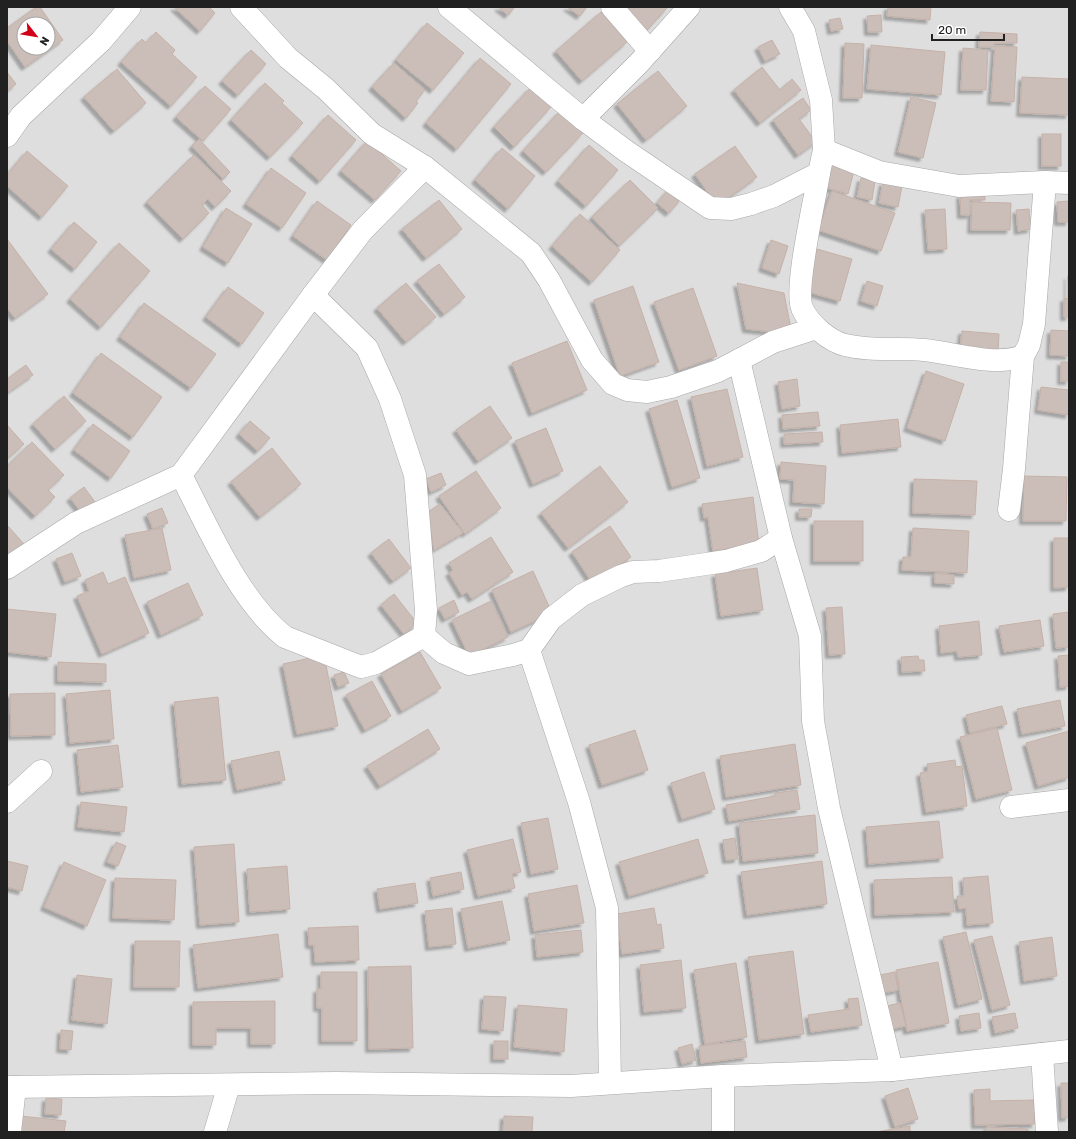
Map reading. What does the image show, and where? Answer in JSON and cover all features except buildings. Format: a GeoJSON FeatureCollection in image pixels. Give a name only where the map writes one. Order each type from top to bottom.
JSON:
{"type":"FeatureCollection","features":[{"type":"Feature","properties":{"kind":"street"},"geometry":{"type":"LineString","coordinates":[[7,136],[20,116],[101,41],[130,7]]}},
{"type":"Feature","properties":{"kind":"street"},"geometry":{"type":"LineString","coordinates":[[241,7],[288,58],[326,89],[372,134],[425,167],[531,253],[549,280],[592,360],[613,384],[627,390],[647,392],[671,387],[718,371],[773,342],[816,328]]}},
{"type":"Feature","properties":{"kind":"street"},"geometry":{"type":"LineString","coordinates":[[449,7],[583,119],[626,151],[710,208],[731,209],[751,204],[774,196],[820,173]]}},
{"type":"Feature","properties":{"kind":"street"},"geometry":{"type":"LineString","coordinates":[[612,7],[650,51]]}},
{"type":"Feature","properties":{"kind":"street"},"geometry":{"type":"LineString","coordinates":[[583,119],[650,51],[689,7]]}},
{"type":"Feature","properties":{"kind":"street"},"geometry":{"type":"LineString","coordinates":[[790,7],[804,31],[821,100],[824,150],[799,289],[802,308],[816,328],[843,345],[870,350],[923,350],[962,356],[1012,360],[1023,356]]}},
{"type":"Feature","properties":{"kind":"street"},"geometry":{"type":"LineString","coordinates":[[824,150],[879,172],[959,186],[1045,182],[1069,183]]}},
{"type":"Feature","properties":{"kind":"street"},"geometry":{"type":"LineString","coordinates":[[7,568],[76,523],[181,475],[313,295],[363,230],[425,167]]}},
{"type":"Feature","properties":{"kind":"street"},"geometry":{"type":"LineString","coordinates":[[1009,510],[1014,469],[1023,356],[1029,345],[1034,324],[1045,182]]}},
{"type":"Feature","properties":{"kind":"street"},"geometry":{"type":"LineString","coordinates":[[313,295],[367,348],[390,399],[415,475],[426,610],[424,636]]}},
{"type":"Feature","properties":{"kind":"street"},"geometry":{"type":"LineString","coordinates":[[739,360],[781,538],[810,636],[813,721],[828,801],[892,1070]]}},
{"type":"Feature","properties":{"kind":"street"},"geometry":{"type":"LineString","coordinates":[[181,475],[216,544],[248,597],[275,630],[285,637],[361,667],[376,663],[424,636]]}},
{"type":"Feature","properties":{"kind":"street"},"geometry":{"type":"LineString","coordinates":[[424,636],[444,653],[469,664],[491,661],[529,650],[551,620],[582,595],[621,576],[633,572],[659,572],[726,561],[761,550],[781,538]]}},
{"type":"Feature","properties":{"kind":"street"},"geometry":{"type":"LineString","coordinates":[[529,650],[579,802],[607,908],[610,1083]]}},
{"type":"Feature","properties":{"kind":"street"},"geometry":{"type":"LineString","coordinates":[[7,802],[41,771]]}},
{"type":"Feature","properties":{"kind":"street"},"geometry":{"type":"LineString","coordinates":[[1011,807],[1069,800]]}},
{"type":"Feature","properties":{"kind":"street"},"geometry":{"type":"LineString","coordinates":[[10,1132],[11,1087],[336,1083],[571,1086],[723,1076],[892,1070],[1069,1051]]}},
{"type":"Feature","properties":{"kind":"street"},"geometry":{"type":"LineString","coordinates":[[1042,1054],[1047,1132]]}},
{"type":"Feature","properties":{"kind":"street"},"geometry":{"type":"LineString","coordinates":[[723,1076],[723,1132]]}},
{"type":"Feature","properties":{"kind":"street"},"geometry":{"type":"LineString","coordinates":[[215,1132],[228,1085]]}},
{"type":"Feature","properties":{"kind":"shaded area"},"geometry":{"type":"Polygon","coordinates":[[[7,7],[1069,7],[1069,1132],[7,1132],[7,7]]]}}]}
